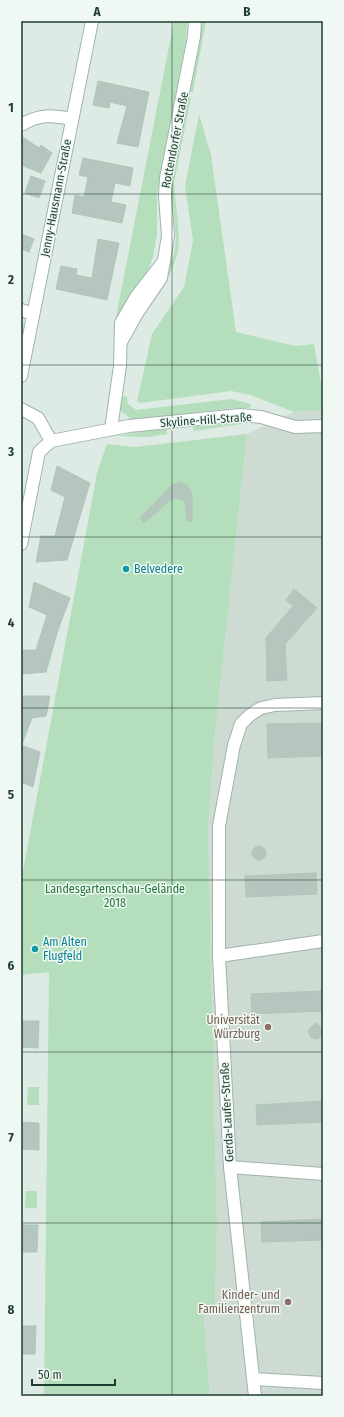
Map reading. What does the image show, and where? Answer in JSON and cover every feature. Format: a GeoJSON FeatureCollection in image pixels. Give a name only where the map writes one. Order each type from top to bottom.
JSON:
{"type":"FeatureCollection","features":[{"type":"Feature","properties":{"kind":"street","name":"Jenny-Hausmann-Straße"},"geometry":{"type":"LineString","coordinates":[[21,376],[92,21]]}},
{"type":"Feature","properties":{"kind":"street","name":"Rottendorfer Straße"},"geometry":{"type":"LineString","coordinates":[[111,429],[120,366],[121,342],[136,315],[161,278],[168,236],[165,196],[166,178],[194,37],[194,21]]}},
{"type":"Feature","properties":{"kind":"street"},"geometry":{"type":"LineString","coordinates":[[21,125],[34,118],[52,115],[72,119]]}},
{"type":"Feature","properties":{"kind":"street"},"geometry":{"type":"LineString","coordinates":[[21,310],[33,314]]}},
{"type":"Feature","properties":{"kind":"street"},"geometry":{"type":"LineString","coordinates":[[21,409],[38,418],[51,442]]}},
{"type":"Feature","properties":{"kind":"street","name":"Skyline-Hill-Straße"},"geometry":{"type":"LineString","coordinates":[[111,429],[240,415],[261,417],[295,427],[323,426]]}},
{"type":"Feature","properties":{"kind":"street"},"geometry":{"type":"LineString","coordinates":[[21,544],[23,518],[39,452],[51,442],[111,429]]}},
{"type":"Feature","properties":{"kind":"street","name":"Gerda-Laufer-Straße"},"geometry":{"type":"LineString","coordinates":[[255,1396],[230,1167],[219,956],[220,826],[234,745],[241,724],[250,715],[261,708],[275,704],[323,703]]}},
{"type":"Feature","properties":{"kind":"street"},"geometry":{"type":"LineString","coordinates":[[219,956],[323,941]]}},
{"type":"Feature","properties":{"kind":"street"},"geometry":{"type":"LineString","coordinates":[[230,1167],[323,1174]]}},
{"type":"Feature","properties":{"kind":"street"},"geometry":{"type":"LineString","coordinates":[[253,1379],[323,1383]]}},
{"type":"Feature","properties":{"kind":"shaded area","name":"Universität Würzburg"},"geometry":{"type":"Polygon","coordinates":[[[323,410],[323,1396],[210,1396],[203,1307],[215,1305],[217,1225],[208,829],[215,734],[247,434],[294,412],[323,410]]]}},
{"type":"Feature","properties":{"kind":"green space"},"geometry":{"type":"Polygon","coordinates":[[[174,21],[187,21],[186,40],[157,193],[157,234],[153,257],[148,271],[120,311],[115,322],[174,21]]]}},
{"type":"Feature","properties":{"kind":"green space"},"geometry":{"type":"Polygon","coordinates":[[[202,21],[206,21],[193,92],[191,92],[189,90],[202,21]]]}},
{"type":"Feature","properties":{"kind":"green space"},"geometry":{"type":"Polygon","coordinates":[[[188,96],[191,98],[174,183],[179,236],[178,252],[171,272],[162,287],[174,254],[176,240],[171,179],[188,96]]]}},
{"type":"Feature","properties":{"kind":"green space"},"geometry":{"type":"Polygon","coordinates":[[[199,114],[211,155],[236,332],[295,346],[314,344],[323,395],[323,410],[294,412],[251,395],[231,391],[140,403],[137,401],[152,334],[184,287],[193,241],[185,186],[199,114]]]}},
{"type":"Feature","properties":{"kind":"green space"},"geometry":{"type":"Polygon","coordinates":[[[120,395],[127,397],[128,404],[136,410],[231,399],[251,404],[250,408],[234,408],[132,420],[121,411],[120,395]]]}},
{"type":"Feature","properties":{"kind":"green space"},"geometry":{"type":"Polygon","coordinates":[[[236,420],[244,422],[241,424],[194,431],[192,424],[236,420]]]}},
{"type":"Feature","properties":{"kind":"green space"},"geometry":{"type":"Polygon","coordinates":[[[166,428],[167,434],[148,437],[116,436],[166,428]]]}},
{"type":"Feature","properties":{"kind":"green space","name":"Landesgartenschau-Gelände 2018"},"geometry":{"type":"Polygon","coordinates":[[[247,434],[215,734],[208,829],[217,1225],[215,1305],[203,1307],[210,1396],[44,1396],[49,972],[21,975],[21,882],[97,473],[107,444],[135,447],[247,434]]]}},
{"type":"Feature","properties":{"kind":"green space"},"geometry":{"type":"Polygon","coordinates":[[[28,1087],[39,1087],[39,1105],[27,1105],[28,1087]]]}},
{"type":"Feature","properties":{"kind":"green space"},"geometry":{"type":"Polygon","coordinates":[[[26,1191],[37,1191],[37,1208],[25,1208],[26,1191]]]}},
{"type":"Feature","properties":{"kind":"building"},"geometry":{"type":"Polygon","coordinates":[[[98,81],[149,92],[138,147],[117,143],[127,106],[110,102],[109,108],[93,105],[98,81]]]}},
{"type":"Feature","properties":{"kind":"building"},"geometry":{"type":"Polygon","coordinates":[[[21,136],[39,148],[41,145],[52,153],[41,173],[21,165],[21,136]]]}},
{"type":"Feature","properties":{"kind":"building"},"geometry":{"type":"Polygon","coordinates":[[[83,158],[133,168],[130,186],[115,183],[111,202],[126,205],[122,223],[72,213],[75,195],[84,197],[88,177],[79,175],[83,158]]]}},
{"type":"Feature","properties":{"kind":"building"},"geometry":{"type":"Polygon","coordinates":[[[31,176],[45,181],[39,198],[25,193],[31,176]]]}},
{"type":"Feature","properties":{"kind":"building"},"geometry":{"type":"Polygon","coordinates":[[[21,234],[34,239],[29,252],[21,249],[21,234]]]}},
{"type":"Feature","properties":{"kind":"building"},"geometry":{"type":"Polygon","coordinates":[[[98,239],[119,243],[107,300],[56,289],[61,266],[77,269],[76,275],[92,278],[98,239]]]}},
{"type":"Feature","properties":{"kind":"building"},"geometry":{"type":"Polygon","coordinates":[[[57,466],[90,483],[67,560],[36,562],[41,536],[55,536],[65,497],[51,490],[57,466]]]}},
{"type":"Feature","properties":{"kind":"building"},"geometry":{"type":"Polygon","coordinates":[[[179,482],[186,485],[192,493],[192,521],[187,521],[185,501],[176,498],[169,501],[144,523],[140,518],[171,486],[179,482]]]}},
{"type":"Feature","properties":{"kind":"building"},"geometry":{"type":"Polygon","coordinates":[[[34,582],[70,598],[58,630],[46,672],[21,674],[21,650],[36,650],[47,615],[29,607],[34,582]]]}},
{"type":"Feature","properties":{"kind":"building"},"geometry":{"type":"Polygon","coordinates":[[[294,589],[317,608],[285,644],[287,680],[267,681],[266,638],[293,606],[286,600],[294,589]]]}},
{"type":"Feature","properties":{"kind":"building"},"geometry":{"type":"Polygon","coordinates":[[[21,696],[50,696],[46,716],[32,718],[22,744],[21,696]]]}},
{"type":"Feature","properties":{"kind":"building"},"geometry":{"type":"Polygon","coordinates":[[[323,723],[323,756],[268,758],[267,724],[323,723]]]}},
{"type":"Feature","properties":{"kind":"building"},"geometry":{"type":"Polygon","coordinates":[[[21,745],[40,752],[33,787],[21,782],[21,745]]]}},
{"type":"Feature","properties":{"kind":"building"},"geometry":{"type":"Polygon","coordinates":[[[259,846],[264,848],[266,853],[264,858],[259,860],[254,858],[252,853],[254,848],[259,846]]]}},
{"type":"Feature","properties":{"kind":"building"},"geometry":{"type":"Polygon","coordinates":[[[316,873],[317,894],[246,897],[245,876],[316,873]]]}},
{"type":"Feature","properties":{"kind":"building"},"geometry":{"type":"Polygon","coordinates":[[[321,991],[322,1011],[252,1014],[251,994],[321,991]]]}},
{"type":"Feature","properties":{"kind":"building"},"geometry":{"type":"Polygon","coordinates":[[[21,1021],[39,1021],[38,1048],[21,1047],[21,1021]]]}},
{"type":"Feature","properties":{"kind":"building"},"geometry":{"type":"Polygon","coordinates":[[[317,1023],[322,1030],[322,1035],[318,1039],[312,1038],[309,1034],[309,1029],[317,1023]]]}},
{"type":"Feature","properties":{"kind":"building"},"geometry":{"type":"Polygon","coordinates":[[[323,1101],[323,1122],[257,1125],[256,1105],[323,1101]]]}},
{"type":"Feature","properties":{"kind":"building"},"geometry":{"type":"Polygon","coordinates":[[[21,1122],[39,1123],[39,1150],[21,1149],[21,1122]]]}},
{"type":"Feature","properties":{"kind":"building"},"geometry":{"type":"Polygon","coordinates":[[[323,1219],[323,1240],[262,1242],[261,1222],[323,1219]]]}},
{"type":"Feature","properties":{"kind":"building"},"geometry":{"type":"Polygon","coordinates":[[[21,1225],[38,1225],[37,1252],[21,1252],[21,1225]]]}},
{"type":"Feature","properties":{"kind":"building"},"geometry":{"type":"Polygon","coordinates":[[[21,1326],[36,1326],[35,1354],[21,1354],[21,1326]]]}},
{"type":"Feature","properties":{"kind":"place","name":"Belvedere"},"geometry":{"type":"Point","coordinates":[126,569]}},
{"type":"Feature","properties":{"kind":"place","name":"Am Alten Flugfeld"},"geometry":{"type":"Point","coordinates":[35,949]}},
{"type":"Feature","properties":{"kind":"place","name":"Universität Würzburg"},"geometry":{"type":"Point","coordinates":[268,1027]}},
{"type":"Feature","properties":{"kind":"place","name":"Kinder- und Familienzentrum"},"geometry":{"type":"Point","coordinates":[288,1302]}}]}
